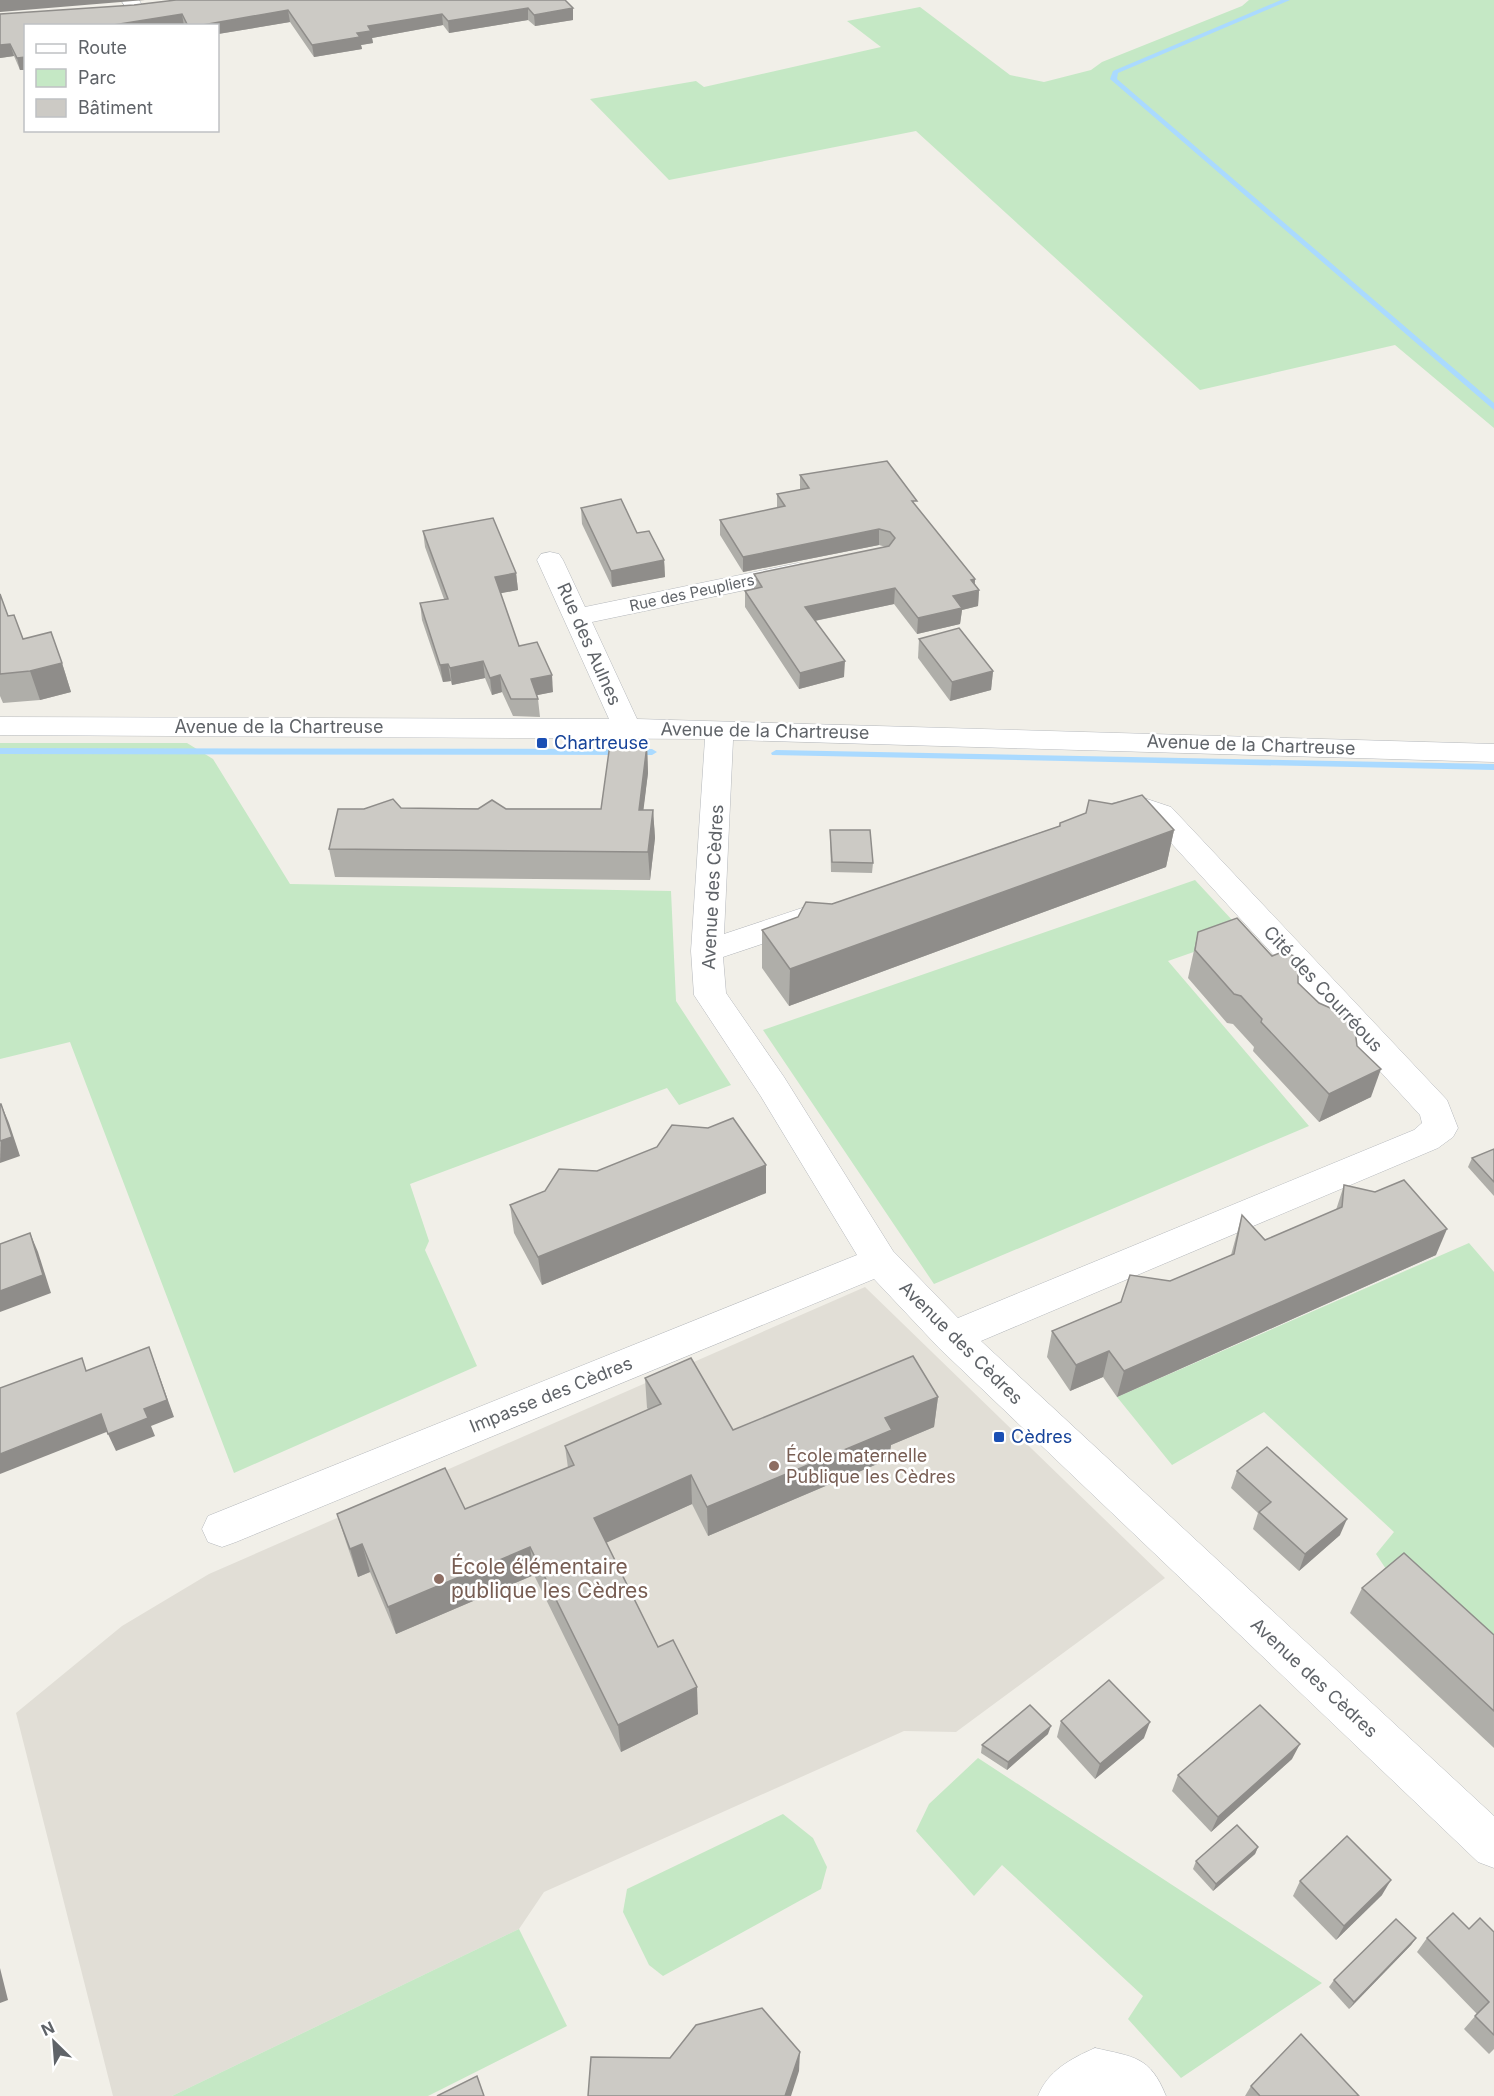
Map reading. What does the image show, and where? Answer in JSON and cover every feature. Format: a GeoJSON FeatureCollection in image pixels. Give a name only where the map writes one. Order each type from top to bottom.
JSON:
{"type":"FeatureCollection","features":[{"type":"Feature","properties":{"kind":"street"},"geometry":{"type":"LineString","coordinates":[[113,11],[133,5],[155,7]]}},
{"type":"Feature","properties":{"kind":"street","name":"Rue des Aulnes"},"geometry":{"type":"LineString","coordinates":[[550,560],[627,728]]}},
{"type":"Feature","properties":{"kind":"street","name":"Rue des Peupliers"},"geometry":{"type":"LineString","coordinates":[[576,616],[821,567]]}},
{"type":"Feature","properties":{"kind":"street","name":"Avenue de la Chartreuse"},"geometry":{"type":"LineString","coordinates":[[0,726],[627,728],[1143,741],[1494,753]]}},
{"type":"Feature","properties":{"kind":"street","name":"Avenue des Cèdres"},"geometry":{"type":"LineString","coordinates":[[719,730],[707,951],[710,995],[772,1086],[880,1261],[952,1337],[1494,1846]]}},
{"type":"Feature","properties":{"kind":"street","name":"Cité des Courréous"},"geometry":{"type":"LineString","coordinates":[[952,1337],[1426,1139],[1441,1128],[1435,1109],[1161,814],[1141,807],[1089,821]]}},
{"type":"Feature","properties":{"kind":"street"},"geometry":{"type":"LineString","coordinates":[[707,951],[834,908]]}},
{"type":"Feature","properties":{"kind":"street","name":"Impasse des Cèdres"},"geometry":{"type":"LineString","coordinates":[[222,1529],[880,1261]]}},
{"type":"Feature","properties":{"kind":"street"},"geometry":{"type":"LineString","coordinates":[[1062,2096],[1095,2072],[1129,2080],[1142,2096]]}},
{"type":"Feature","properties":{"kind":"shaded area"},"geometry":{"type":"Polygon","coordinates":[[[865,1287],[1165,1578],[956,1732],[904,1731],[544,1892],[519,1929],[172,2096],[113,2096],[16,1713],[122,1626],[209,1574],[865,1287]]]}},
{"type":"Feature","properties":{"kind":"green space"},"geometry":{"type":"Polygon","coordinates":[[[1249,0],[1494,0],[1494,428],[1395,345],[1200,390],[916,131],[669,180],[590,99],[696,81],[704,87],[881,47],[847,21],[920,7],[1010,75],[1044,82],[1091,70],[1102,62],[1242,6],[1249,0]]]}},
{"type":"Feature","properties":{"kind":"green space"},"geometry":{"type":"Polygon","coordinates":[[[0,743],[187,743],[213,759],[290,884],[671,891],[676,1001],[731,1085],[679,1105],[667,1088],[410,1184],[429,1241],[425,1250],[477,1366],[234,1473],[70,1042],[0,1059],[0,743]]]}},
{"type":"Feature","properties":{"kind":"green space"},"geometry":{"type":"Polygon","coordinates":[[[1195,880],[1245,934],[1168,961],[1309,1126],[934,1284],[763,1030],[1195,880]]]}},
{"type":"Feature","properties":{"kind":"green space"},"geometry":{"type":"Polygon","coordinates":[[[1469,1243],[1494,1272],[1494,1672],[1392,1578],[1376,1554],[1394,1532],[1264,1412],[1172,1465],[1117,1397],[1469,1243]]]}},
{"type":"Feature","properties":{"kind":"green space"},"geometry":{"type":"Polygon","coordinates":[[[978,1758],[1322,1983],[1181,2078],[1128,2019],[1143,1996],[1002,1865],[974,1896],[916,1831],[929,1804],[978,1758]]]}},
{"type":"Feature","properties":{"kind":"green space"},"geometry":{"type":"Polygon","coordinates":[[[783,1814],[813,1838],[827,1867],[821,1889],[663,1976],[649,1965],[623,1912],[627,1889],[783,1814]]]}},
{"type":"Feature","properties":{"kind":"green space"},"geometry":{"type":"Polygon","coordinates":[[[519,1929],[567,2026],[428,2096],[172,2096],[519,1929]]]}},
{"type":"Feature","properties":{"kind":"building"},"geometry":{"type":"Polygon","coordinates":[[[176,0],[565,0],[573,8],[534,15],[528,8],[448,21],[442,14],[368,26],[371,31],[357,33],[360,37],[312,45],[288,10],[208,24],[187,24],[182,14],[120,24],[24,24],[24,57],[17,58],[10,44],[0,45],[0,14],[176,0]]]}},
{"type":"Feature","properties":{"kind":"building"},"geometry":{"type":"Polygon","coordinates":[[[887,461],[917,501],[912,501],[975,579],[971,580],[979,590],[953,596],[962,608],[918,618],[895,588],[805,607],[845,661],[800,673],[745,591],[762,587],[754,574],[889,546],[895,538],[890,532],[879,529],[743,557],[720,520],[785,506],[777,494],[809,488],[800,475],[887,461]]]}},
{"type":"Feature","properties":{"kind":"building"},"geometry":{"type":"Polygon","coordinates":[[[621,499],[637,533],[649,531],[664,560],[611,571],[581,508],[621,499]]]}},
{"type":"Feature","properties":{"kind":"building"},"geometry":{"type":"Polygon","coordinates":[[[493,518],[516,573],[495,577],[519,646],[537,642],[552,675],[531,679],[538,699],[511,699],[500,675],[490,678],[483,661],[450,668],[448,664],[440,665],[420,603],[448,599],[423,531],[493,518]]]}},
{"type":"Feature","properties":{"kind":"building"},"geometry":{"type":"Polygon","coordinates":[[[0,594],[8,616],[14,615],[23,639],[51,632],[62,663],[30,671],[0,674],[0,594]]]}},
{"type":"Feature","properties":{"kind":"building"},"geometry":{"type":"Polygon","coordinates":[[[959,628],[993,671],[952,682],[919,639],[959,628]]]}},
{"type":"Feature","properties":{"kind":"building"},"geometry":{"type":"Polygon","coordinates":[[[610,744],[647,745],[639,810],[653,810],[648,852],[329,849],[338,809],[364,809],[393,799],[401,808],[478,809],[492,800],[506,809],[601,809],[610,744]]]}},
{"type":"Feature","properties":{"kind":"building"},"geometry":{"type":"Polygon","coordinates":[[[1142,795],[1174,830],[790,969],[762,930],[798,917],[806,902],[832,904],[1060,826],[1060,823],[1086,813],[1089,800],[1112,804],[1142,795]]]}},
{"type":"Feature","properties":{"kind":"building"},"geometry":{"type":"Polygon","coordinates":[[[830,830],[870,830],[873,863],[832,862],[830,830]]]}},
{"type":"Feature","properties":{"kind":"building"},"geometry":{"type":"Polygon","coordinates":[[[1237,918],[1272,956],[1282,952],[1298,957],[1298,983],[1319,1003],[1351,1017],[1354,1021],[1357,1046],[1381,1069],[1329,1094],[1261,1022],[1262,1019],[1241,996],[1234,994],[1195,950],[1198,932],[1237,918]]]}},
{"type":"Feature","properties":{"kind":"building"},"geometry":{"type":"Polygon","coordinates":[[[0,1104],[12,1137],[0,1141],[0,1104]]]}},
{"type":"Feature","properties":{"kind":"building"},"geometry":{"type":"Polygon","coordinates":[[[733,1118],[766,1165],[538,1257],[510,1205],[545,1191],[559,1169],[597,1171],[657,1147],[672,1125],[708,1128],[733,1118]]]}},
{"type":"Feature","properties":{"kind":"building"},"geometry":{"type":"Polygon","coordinates":[[[1494,1149],[1494,1182],[1472,1158],[1494,1149]]]}},
{"type":"Feature","properties":{"kind":"building"},"geometry":{"type":"Polygon","coordinates":[[[1404,1180],[1447,1229],[1124,1371],[1109,1351],[1076,1365],[1052,1331],[1121,1302],[1130,1275],[1170,1281],[1234,1254],[1242,1215],[1265,1240],[1342,1207],[1344,1185],[1375,1192],[1404,1180]]]}},
{"type":"Feature","properties":{"kind":"building"},"geometry":{"type":"Polygon","coordinates":[[[30,1233],[43,1275],[0,1291],[0,1244],[30,1233]]]}},
{"type":"Feature","properties":{"kind":"building"},"geometry":{"type":"Polygon","coordinates":[[[149,1347],[167,1400],[144,1409],[148,1418],[108,1434],[101,1414],[0,1454],[0,1388],[82,1358],[86,1371],[149,1347]]]}},
{"type":"Feature","properties":{"kind":"building"},"geometry":{"type":"Polygon","coordinates":[[[913,1356],[938,1397],[885,1418],[892,1430],[707,1507],[691,1475],[594,1518],[658,1647],[673,1640],[697,1687],[618,1725],[530,1547],[388,1607],[362,1544],[350,1549],[337,1514],[445,1468],[465,1509],[574,1465],[565,1446],[661,1404],[645,1378],[691,1358],[733,1430],[913,1356]]]}},
{"type":"Feature","properties":{"kind":"building"},"geometry":{"type":"Polygon","coordinates":[[[1267,1447],[1347,1519],[1305,1554],[1259,1512],[1271,1502],[1237,1471],[1267,1447]]]}},
{"type":"Feature","properties":{"kind":"building"},"geometry":{"type":"Polygon","coordinates":[[[1404,1553],[1494,1635],[1494,1711],[1362,1588],[1404,1553]]]}},
{"type":"Feature","properties":{"kind":"building"},"geometry":{"type":"Polygon","coordinates":[[[1109,1680],[1150,1722],[1100,1764],[1061,1721],[1109,1680]]]}},
{"type":"Feature","properties":{"kind":"building"},"geometry":{"type":"Polygon","coordinates":[[[1030,1705],[1051,1726],[1008,1762],[982,1745],[1030,1705]]]}},
{"type":"Feature","properties":{"kind":"building"},"geometry":{"type":"Polygon","coordinates":[[[1260,1705],[1300,1744],[1218,1817],[1178,1775],[1260,1705]]]}},
{"type":"Feature","properties":{"kind":"building"},"geometry":{"type":"Polygon","coordinates":[[[1237,1825],[1258,1847],[1216,1884],[1196,1861],[1237,1825]]]}},
{"type":"Feature","properties":{"kind":"building"},"geometry":{"type":"Polygon","coordinates":[[[1347,1836],[1391,1880],[1344,1926],[1300,1881],[1347,1836]]]}},
{"type":"Feature","properties":{"kind":"building"},"geometry":{"type":"Polygon","coordinates":[[[1453,1913],[1469,1929],[1480,1918],[1494,1932],[1494,2035],[1475,2016],[1489,2002],[1427,1938],[1453,1913]]]}},
{"type":"Feature","properties":{"kind":"building"},"geometry":{"type":"Polygon","coordinates":[[[1396,1919],[1416,1938],[1354,2002],[1334,1980],[1396,1919]]]}},
{"type":"Feature","properties":{"kind":"building"},"geometry":{"type":"Polygon","coordinates":[[[762,2008],[800,2052],[785,2096],[588,2096],[591,2057],[670,2058],[696,2025],[762,2008]]]}},
{"type":"Feature","properties":{"kind":"building"},"geometry":{"type":"Polygon","coordinates":[[[1301,2034],[1359,2096],[1260,2096],[1251,2086],[1301,2034]]]}},
{"type":"Feature","properties":{"kind":"building"},"geometry":{"type":"Polygon","coordinates":[[[477,2076],[484,2096],[437,2096],[477,2076]]]}},
{"type":"Feature","properties":{"kind":"waterway"},"geometry":{"type":"LineString","coordinates":[[1287,0],[1115,72],[1113,79],[1494,407]]}},
{"type":"Feature","properties":{"kind":"waterway"},"geometry":{"type":"LineString","coordinates":[[0,751],[652,752]]}},
{"type":"Feature","properties":{"kind":"waterway"},"geometry":{"type":"LineString","coordinates":[[776,753],[1494,767]]}},
{"type":"Feature","properties":{"kind":"place","name":"Chartreuse"},"geometry":{"type":"Point","coordinates":[542,743]}},
{"type":"Feature","properties":{"kind":"place","name":"Cèdres"},"geometry":{"type":"Point","coordinates":[999,1437]}},
{"type":"Feature","properties":{"kind":"place","name":"École maternelle Publique les Cèdres"},"geometry":{"type":"Point","coordinates":[774,1466]}},
{"type":"Feature","properties":{"kind":"place","name":"École élémentaire publique les Cèdres"},"geometry":{"type":"Point","coordinates":[439,1579]}}]}
